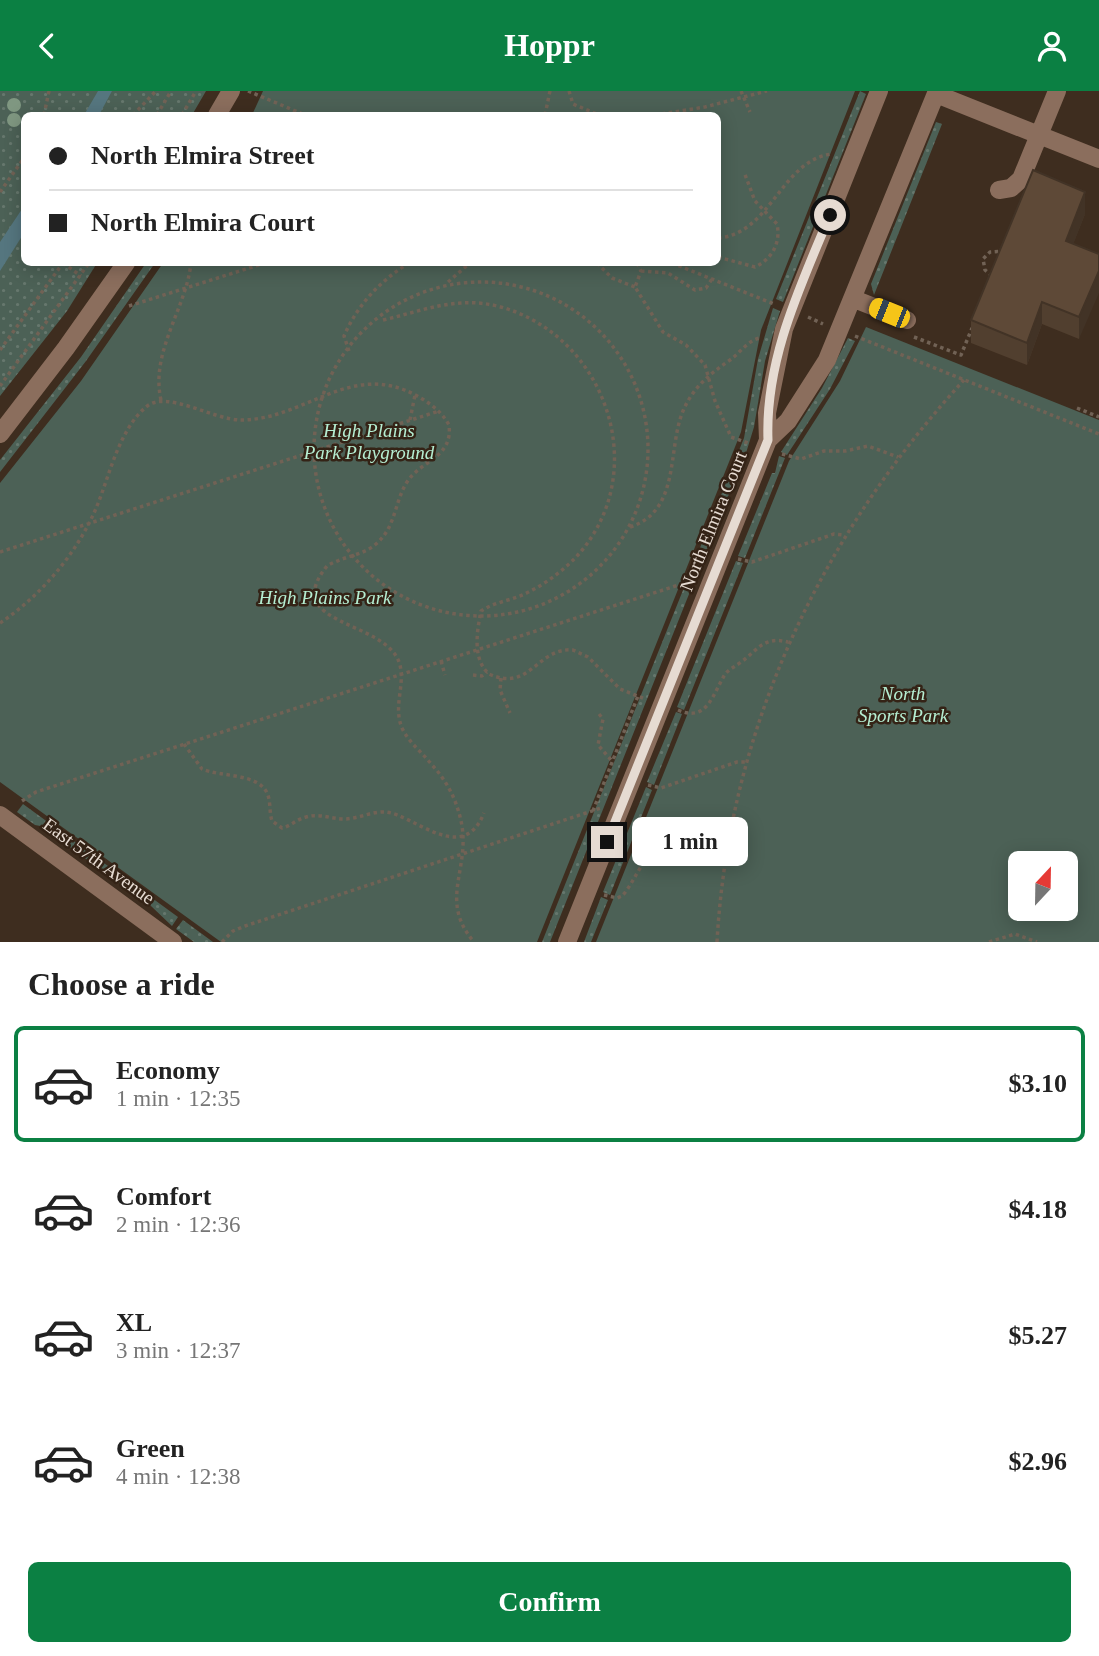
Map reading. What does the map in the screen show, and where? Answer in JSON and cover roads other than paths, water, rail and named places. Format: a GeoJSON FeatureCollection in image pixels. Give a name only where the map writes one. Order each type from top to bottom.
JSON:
{"type":"FeatureCollection","features":[{"type":"Feature","properties":{"kind":"street"},"geometry":{"type":"LineString","coordinates":[[219,112],[231,91]]}},
{"type":"Feature","properties":{"kind":"street"},"geometry":{"type":"LineString","coordinates":[[774,447],[767,413],[785,329],[879,91]]}},
{"type":"Feature","properties":{"kind":"street"},"geometry":{"type":"LineString","coordinates":[[999,190],[1011,188],[1021,179],[1057,91]]}},
{"type":"Feature","properties":{"kind":"street"},"geometry":{"type":"LineString","coordinates":[[936,92],[1099,159]]}},
{"type":"Feature","properties":{"kind":"street","name":"North Elmira Court"},"geometry":{"type":"LineString","coordinates":[[567,942],[774,447],[819,376],[854,299],[936,92]]}},
{"type":"Feature","properties":{"kind":"street"},"geometry":{"type":"LineString","coordinates":[[0,434],[60,357],[124,266]]}},
{"type":"Feature","properties":{"kind":"street"},"geometry":{"type":"LineString","coordinates":[[854,299],[904,326]]}},
{"type":"Feature","properties":{"kind":"street","name":"East 57th Avenue"},"geometry":{"type":"LineString","coordinates":[[0,815],[173,942]]}},
{"type":"Feature","properties":{"kind":"water"},"geometry":{"type":"Polygon","coordinates":[[[98,91],[112,91],[101,112],[86,112],[98,91]]]}},
{"type":"Feature","properties":{"kind":"water"},"geometry":{"type":"Polygon","coordinates":[[[21,210],[21,238],[0,271],[0,242],[21,210]]]}},
{"type":"Feature","properties":{"kind":"park label","name":"High Plains Park Playground"},"geometry":{"type":"Point","coordinates":[369,441]}},
{"type":"Feature","properties":{"kind":"park label","name":"High Plains Park"},"geometry":{"type":"Point","coordinates":[325,597]}},
{"type":"Feature","properties":{"kind":"park label","name":"North Sports Park"},"geometry":{"type":"Point","coordinates":[903,704]}}]}
